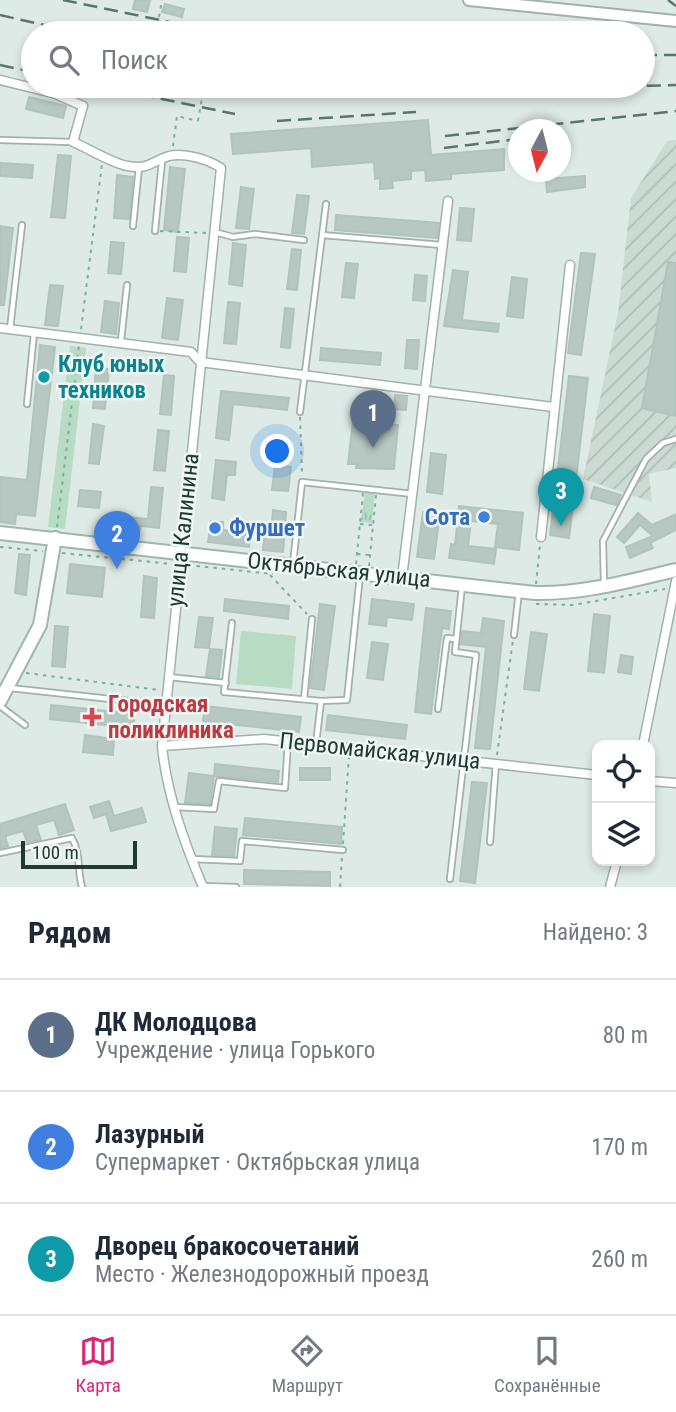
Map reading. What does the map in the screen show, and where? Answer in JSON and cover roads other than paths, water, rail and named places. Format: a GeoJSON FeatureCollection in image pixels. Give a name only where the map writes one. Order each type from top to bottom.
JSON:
{"type":"FeatureCollection","features":[{"type":"Feature","properties":{"kind":"main road","name":"Октябрьская улица"},"geometry":{"type":"LineString","coordinates":[[0,533],[535,593],[563,593],[604,587],[676,570]]}},
{"type":"Feature","properties":{"kind":"main road"},"geometry":{"type":"LineString","coordinates":[[0,704],[40,625],[55,538]]}},
{"type":"Feature","properties":{"kind":"street"},"geometry":{"type":"LineString","coordinates":[[469,0],[676,21]]}},
{"type":"Feature","properties":{"kind":"street"},"geometry":{"type":"LineString","coordinates":[[0,80],[21,85]]}},
{"type":"Feature","properties":{"kind":"street"},"geometry":{"type":"LineString","coordinates":[[65,98],[83,106],[73,142],[104,154],[115,162],[151,167],[162,161]]}},
{"type":"Feature","properties":{"kind":"street","name":"улица Калинина"},"geometry":{"type":"LineString","coordinates":[[162,161],[172,156],[209,160],[221,168],[162,746],[165,773],[174,806],[203,886]]}},
{"type":"Feature","properties":{"kind":"street"},"geometry":{"type":"LineString","coordinates":[[402,578],[448,201]]}},
{"type":"Feature","properties":{"kind":"street"},"geometry":{"type":"LineString","coordinates":[[541,537],[570,265]]}},
{"type":"Feature","properties":{"kind":"street"},"geometry":{"type":"LineString","coordinates":[[5,328],[191,352],[200,362],[553,407]]}},
{"type":"Feature","properties":{"kind":"street"},"geometry":{"type":"LineString","coordinates":[[644,740],[676,581]]}},
{"type":"Feature","properties":{"kind":"street","name":"Первомайская улица"},"geometry":{"type":"LineString","coordinates":[[162,746],[264,739],[592,774]]}},
{"type":"Feature","properties":{"kind":"street"},"geometry":{"type":"LineString","coordinates":[[655,781],[676,783]]}},
{"type":"Feature","properties":{"kind":"street"},"geometry":{"type":"LineString","coordinates":[[611,887],[616,866]]}},
{"type":"Feature","properties":{"kind":"lane"},"geometry":{"type":"LineString","coordinates":[[0,140],[73,142]]}},
{"type":"Feature","properties":{"kind":"lane"},"geometry":{"type":"LineString","coordinates":[[155,230],[162,161]]}},
{"type":"Feature","properties":{"kind":"lane"},"geometry":{"type":"LineString","coordinates":[[134,226],[139,166]]}},
{"type":"Feature","properties":{"kind":"lane"},"geometry":{"type":"LineString","coordinates":[[300,412],[326,204]]}},
{"type":"Feature","properties":{"kind":"lane"},"geometry":{"type":"LineString","coordinates":[[5,328],[22,225]]}},
{"type":"Feature","properties":{"kind":"lane"},"geometry":{"type":"LineString","coordinates":[[214,232],[233,237],[255,234],[304,240]]}},
{"type":"Feature","properties":{"kind":"lane"},"geometry":{"type":"LineString","coordinates":[[322,235],[443,245]]}},
{"type":"Feature","properties":{"kind":"lane"},"geometry":{"type":"LineString","coordinates":[[121,341],[127,285]]}},
{"type":"Feature","properties":{"kind":"lane"},"geometry":{"type":"LineString","coordinates":[[27,404],[34,332]]}},
{"type":"Feature","properties":{"kind":"lane"},"geometry":{"type":"LineString","coordinates":[[604,587],[603,541],[646,458],[663,443],[676,439]]}},
{"type":"Feature","properties":{"kind":"lane"},"geometry":{"type":"LineString","coordinates":[[293,565],[302,482],[413,494]]}},
{"type":"Feature","properties":{"kind":"lane"},"geometry":{"type":"LineString","coordinates":[[232,623],[225,692],[321,701],[347,699],[361,573]]}},
{"type":"Feature","properties":{"kind":"lane"},"geometry":{"type":"LineString","coordinates":[[450,879],[476,655],[455,652],[462,584]]}},
{"type":"Feature","properties":{"kind":"lane"},"geometry":{"type":"LineString","coordinates":[[514,635],[519,591]]}},
{"type":"Feature","properties":{"kind":"lane"},"geometry":{"type":"LineString","coordinates":[[304,699],[312,619]]}},
{"type":"Feature","properties":{"kind":"lane"},"geometry":{"type":"LineString","coordinates":[[438,709],[447,638],[456,639]]}},
{"type":"Feature","properties":{"kind":"lane"},"geometry":{"type":"LineString","coordinates":[[169,677],[226,682]]}},
{"type":"Feature","properties":{"kind":"lane"},"geometry":{"type":"LineString","coordinates":[[10,688],[166,705]]}},
{"type":"Feature","properties":{"kind":"lane"},"geometry":{"type":"LineString","coordinates":[[316,744],[321,701]]}},
{"type":"Feature","properties":{"kind":"lane"},"geometry":{"type":"LineString","coordinates":[[0,704],[25,724]]}},
{"type":"Feature","properties":{"kind":"lane"},"geometry":{"type":"LineString","coordinates":[[174,806],[214,809],[219,781],[285,788],[288,741]]}},
{"type":"Feature","properties":{"kind":"lane"},"geometry":{"type":"LineString","coordinates":[[490,842],[496,763]]}},
{"type":"Feature","properties":{"kind":"lane"},"geometry":{"type":"LineString","coordinates":[[0,853],[72,838],[79,849],[78,874],[82,887]]}},
{"type":"Feature","properties":{"kind":"lane"},"geometry":{"type":"LineString","coordinates":[[191,859],[240,861],[242,841],[343,850]]}},
{"type":"Feature","properties":{"kind":"lane"},"geometry":{"type":"LineString","coordinates":[[203,886],[236,887]]}},
{"type":"Feature","properties":{"kind":"railway"},"geometry":{"type":"LineString","coordinates":[[63,0],[165,21]]}},
{"type":"Feature","properties":{"kind":"railway"},"geometry":{"type":"LineString","coordinates":[[668,0],[676,6]]}},
{"type":"Feature","properties":{"kind":"railway"},"geometry":{"type":"LineString","coordinates":[[0,15],[26,21]]}},
{"type":"Feature","properties":{"kind":"railway"},"geometry":{"type":"LineString","coordinates":[[655,55],[676,55]]}},
{"type":"Feature","properties":{"kind":"railway"},"geometry":{"type":"LineString","coordinates":[[0,65],[21,69]]}},
{"type":"Feature","properties":{"kind":"railway"},"geometry":{"type":"LineString","coordinates":[[655,86],[676,85]]}},
{"type":"Feature","properties":{"kind":"railway"},"geometry":{"type":"LineString","coordinates":[[157,98],[235,114]]}},
{"type":"Feature","properties":{"kind":"railway"},"geometry":{"type":"LineString","coordinates":[[445,136],[676,111]]}},
{"type":"Feature","properties":{"kind":"railway"},"geometry":{"type":"LineString","coordinates":[[277,121],[416,112]]}},
{"type":"Feature","properties":{"kind":"railway"},"geometry":{"type":"LineString","coordinates":[[444,148],[508,140]]}},
{"type":"Feature","properties":{"kind":"place","name":"Клуб юных техников"},"geometry":{"type":"Point","coordinates":[44,377]}},
{"type":"Feature","properties":{"kind":"place","name":"ДК Молодцова"},"geometry":{"type":"Point","coordinates":[373,448]}},
{"type":"Feature","properties":{"kind":"place","name":"Сота"},"geometry":{"type":"Point","coordinates":[484,517]}},
{"type":"Feature","properties":{"kind":"place","name":"Дворец бракосочетаний"},"geometry":{"type":"Point","coordinates":[561,526]}},
{"type":"Feature","properties":{"kind":"place","name":"Фуршет"},"geometry":{"type":"Point","coordinates":[215,528]}},
{"type":"Feature","properties":{"kind":"place","name":"Лазурный"},"geometry":{"type":"Point","coordinates":[117,569]}},
{"type":"Feature","properties":{"kind":"place","name":"Городская поликлиника"},"geometry":{"type":"Point","coordinates":[92,717]}}]}
